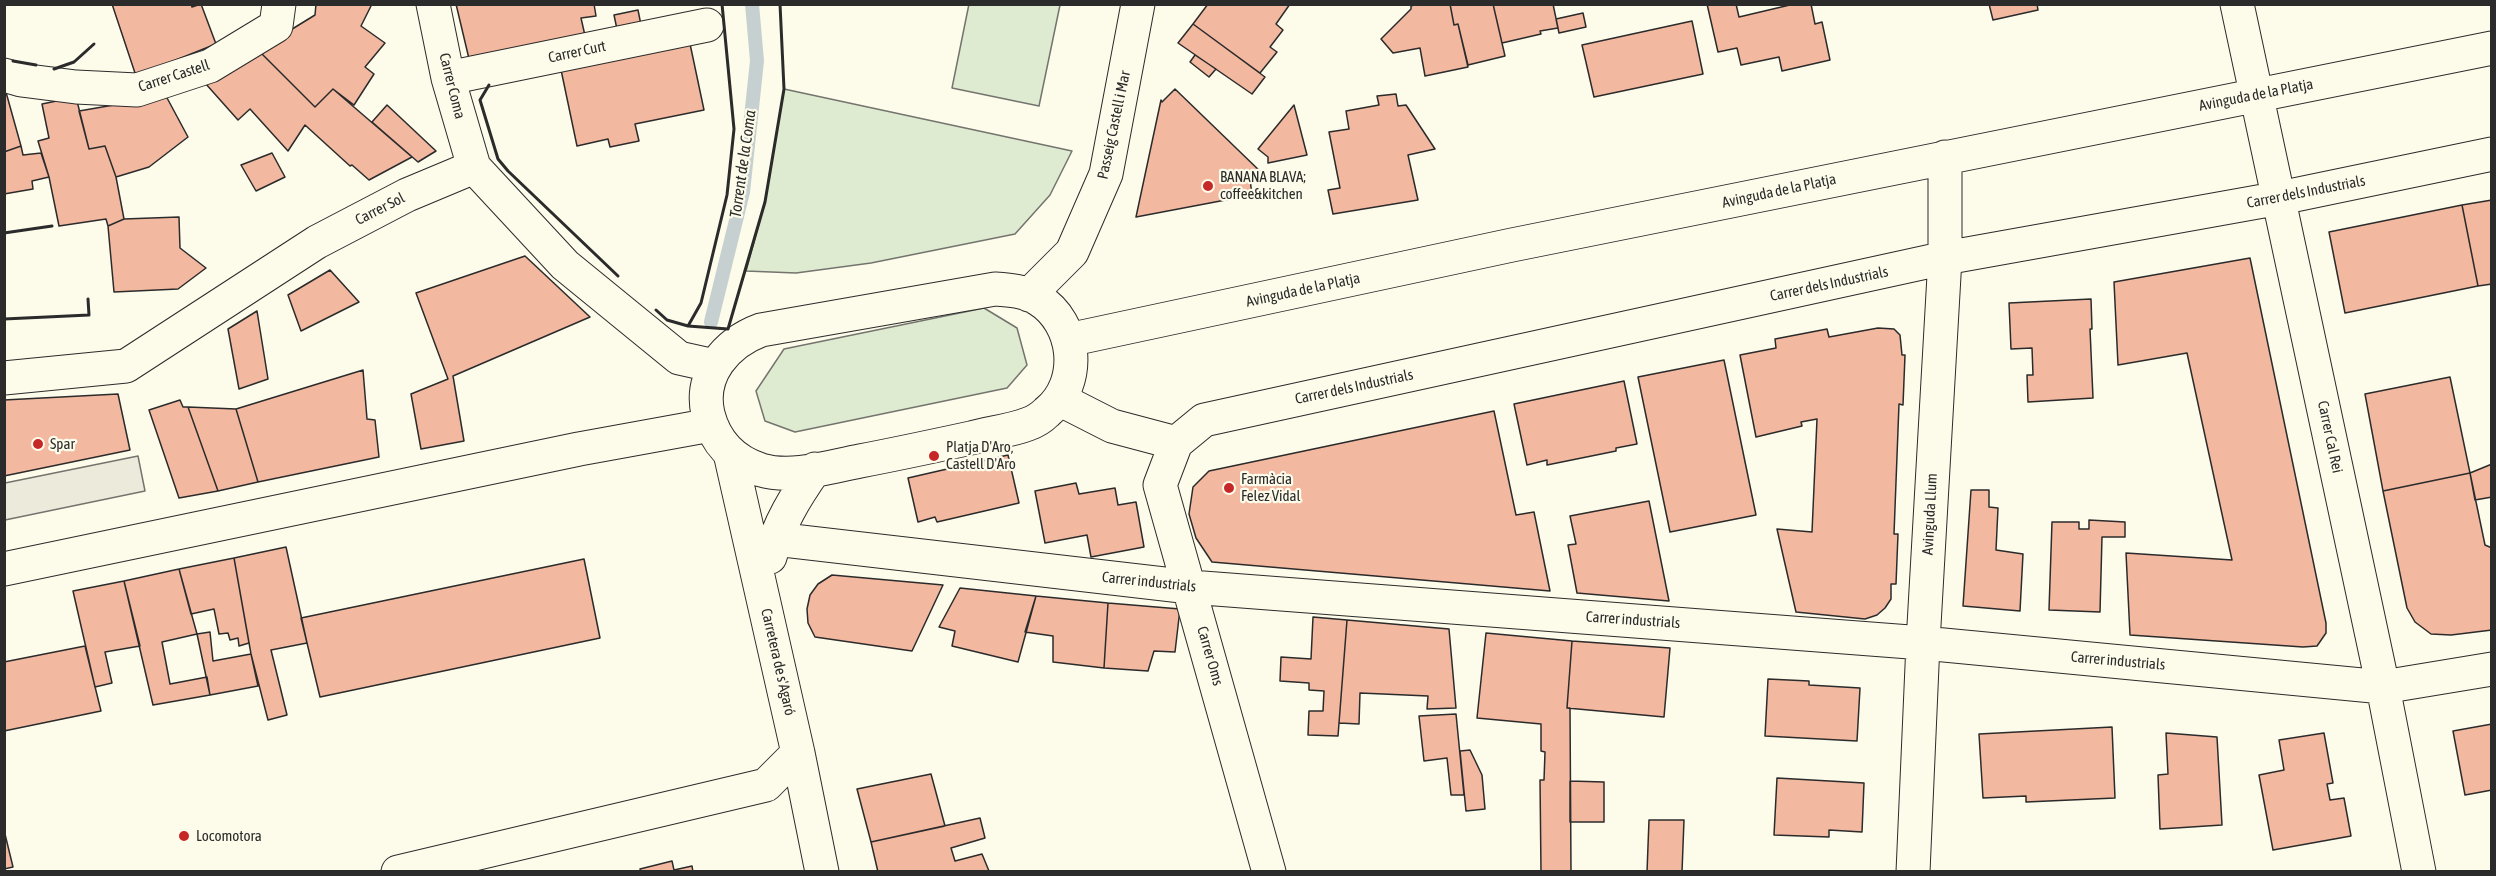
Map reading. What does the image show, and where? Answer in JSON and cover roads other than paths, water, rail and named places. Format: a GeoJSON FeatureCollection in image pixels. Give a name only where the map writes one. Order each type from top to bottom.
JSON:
{"type":"FeatureCollection","features":[{"type":"Feature","properties":{"kind":"street","name":"Carrer Coma"},"geometry":{"type":"LineString","coordinates":[[433,4],[447,78],[474,167]]}},
{"type":"Feature","properties":{"kind":"street","name":"Passeig Castell i Mar"},"geometry":{"type":"LineString","coordinates":[[1029,295],[1072,252],[1106,174],[1138,4]]}},
{"type":"Feature","properties":{"kind":"street","name":"Carrer Cal Rei"},"geometry":{"type":"LineString","coordinates":[[2237,4],[2383,687],[2418,872]]}},
{"type":"Feature","properties":{"kind":"street","name":"Carrer Castell"},"geometry":{"type":"LineString","coordinates":[[4,75],[21,80],[76,87],[137,90],[210,66],[276,26],[278,5]]}},
{"type":"Feature","properties":{"kind":"street","name":"Carrer Curt"},"geometry":{"type":"LineString","coordinates":[[447,78],[707,25]]}},
{"type":"Feature","properties":{"kind":"street","name":"Avinguda de la Platja"},"geometry":{"type":"LineString","coordinates":[[1068,340],[1512,245],[2492,48]]}},
{"type":"Feature","properties":{"kind":"street","name":"Carrer dels Industrials"},"geometry":{"type":"LineString","coordinates":[[1176,443],[1204,420],[1945,258],[2280,198],[2492,154]]}},
{"type":"Feature","properties":{"kind":"street","name":"Avinguda Llum"},"geometry":{"type":"LineString","coordinates":[[1913,872],[1923,643],[1945,258],[1945,157]]}},
{"type":"Feature","properties":{"kind":"street"},"geometry":{"type":"LineString","coordinates":[[474,167],[565,265],[679,358],[715,366]]}},
{"type":"Feature","properties":{"kind":"street","name":"Carrer Sol"},"geometry":{"type":"LineString","coordinates":[[4,378],[126,366],[317,242],[407,195],[474,167]]}},
{"type":"Feature","properties":{"kind":"street"},"geometry":{"type":"LineString","coordinates":[[995,289],[1015,290],[1038,299],[1060,320],[1068,340],[1071,355],[1070,373],[1059,399],[1048,412],[1029,424],[932,447],[815,469],[779,472],[763,470],[742,463],[716,436],[711,425],[706,397],[715,366],[729,348],[746,335],[760,330],[995,289]]}},
{"type":"Feature","properties":{"kind":"street"},"geometry":{"type":"LineString","coordinates":[[1059,399],[1112,426],[1176,443]]}},
{"type":"Feature","properties":{"kind":"street"},"geometry":{"type":"LineString","coordinates":[[4,569],[579,449],[711,425]]}},
{"type":"Feature","properties":{"kind":"street","name":"Carrer Oms"},"geometry":{"type":"LineString","coordinates":[[1176,443],[1160,485],[1269,872]]}},
{"type":"Feature","properties":{"kind":"street","name":"Carretera de s'Agaró"},"geometry":{"type":"LineString","coordinates":[[730,453],[798,753],[822,872]]}},
{"type":"Feature","properties":{"kind":"street"},"geometry":{"type":"LineString","coordinates":[[761,588],[775,539],[799,492],[815,469]]}},
{"type":"Feature","properties":{"kind":"street","name":"Carrer industrials"},"geometry":{"type":"LineString","coordinates":[[775,539],[1190,587],[1923,643],[2383,687],[2492,669]]}},
{"type":"Feature","properties":{"kind":"street"},"geometry":{"type":"LineString","coordinates":[[398,872],[766,785],[798,753]]}},
{"type":"Feature","properties":{"kind":"waterway","name":"Torrent de la Coma"},"geometry":{"type":"LineString","coordinates":[[711,322],[743,192],[757,61],[752,4]]}},
{"type":"Feature","properties":{"kind":"place","name":"BANANA BLAVA; coffee&kitchen"},"geometry":{"type":"Point","coordinates":[1208,186]}},
{"type":"Feature","properties":{"kind":"place","name":"Spar"},"geometry":{"type":"Point","coordinates":[38,444]}},
{"type":"Feature","properties":{"kind":"place","name":"Platja D'Aro, Castell D'Aro"},"geometry":{"type":"Point","coordinates":[934,456]}},
{"type":"Feature","properties":{"kind":"place","name":"Farmàcia Felez Vidal"},"geometry":{"type":"Point","coordinates":[1229,488]}},
{"type":"Feature","properties":{"kind":"place","name":"Locomotora"},"geometry":{"type":"Point","coordinates":[184,836]}}]}
